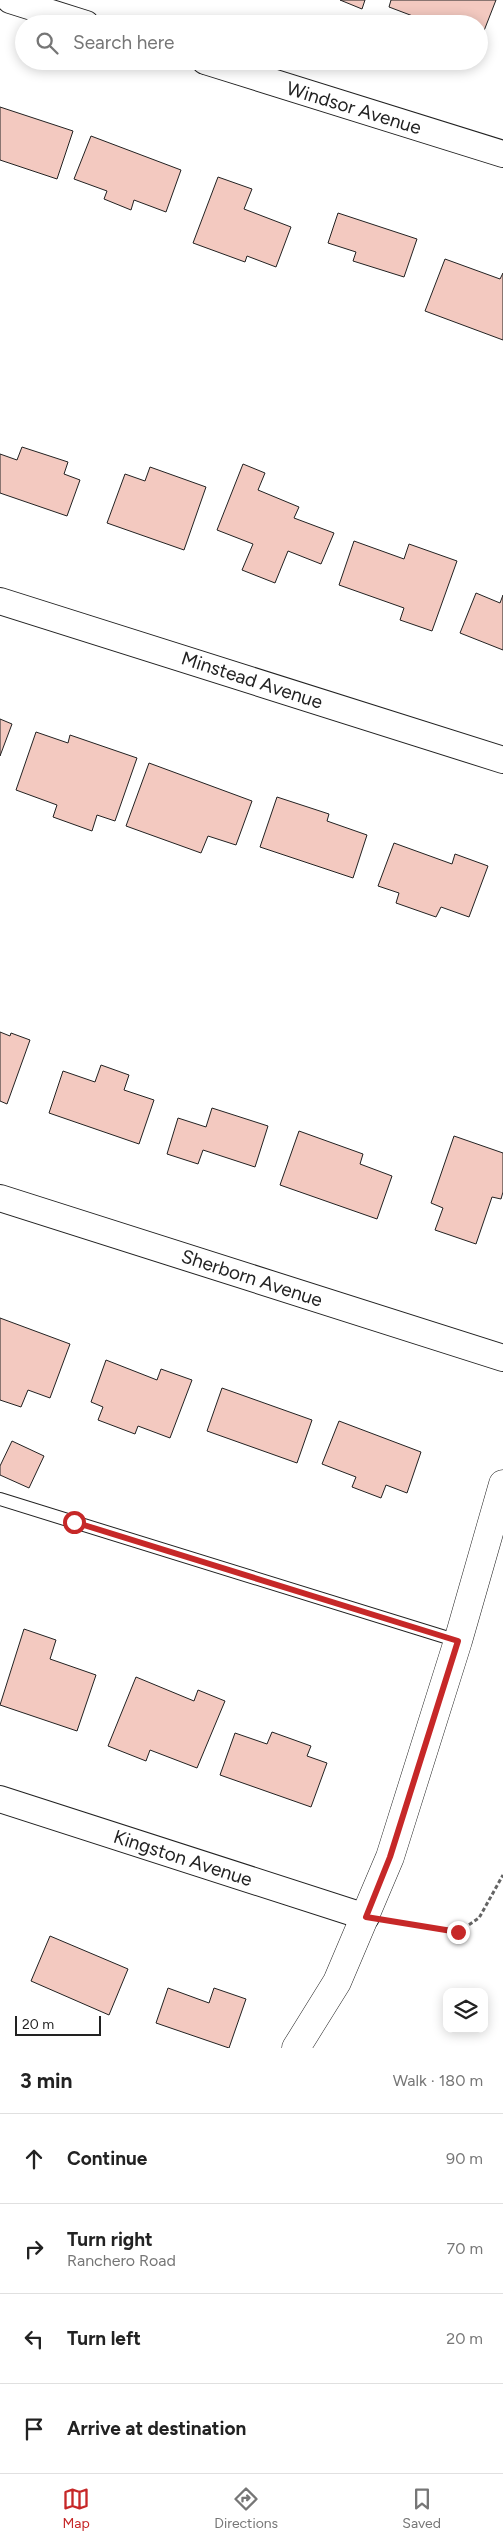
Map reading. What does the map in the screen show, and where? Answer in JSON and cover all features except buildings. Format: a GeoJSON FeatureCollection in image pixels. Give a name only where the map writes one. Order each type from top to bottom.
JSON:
{"type":"FeatureCollection","features":[{"type":"Feature","properties":{"kind":"main road"},"geometry":{"type":"LineString","coordinates":[[296,2048],[337,1982],[390,1857],[458,1641],[503,1484]]}},
{"type":"Feature","properties":{"kind":"street"},"geometry":{"type":"LineString","coordinates":[[10,0],[58,15]]}},
{"type":"Feature","properties":{"kind":"street","name":"Windsor Avenue"},"geometry":{"type":"LineString","coordinates":[[235,70],[503,154]]}},
{"type":"Feature","properties":{"kind":"street","name":"Minstead Avenue"},"geometry":{"type":"LineString","coordinates":[[0,601],[503,760]]}},
{"type":"Feature","properties":{"kind":"street","name":"Sherborn Avenue"},"geometry":{"type":"LineString","coordinates":[[0,1198],[503,1358]]}},
{"type":"Feature","properties":{"kind":"street","name":"Kingston Avenue"},"geometry":{"type":"LineString","coordinates":[[0,1799],[366,1917]]}},
{"type":"Feature","properties":{"kind":"lane"},"geometry":{"type":"LineString","coordinates":[[0,1499],[458,1641]]}},
{"type":"Feature","properties":{"kind":"path"},"geometry":{"type":"LineString","coordinates":[[366,1917],[458,1932],[479,1918],[503,1875]]}},
{"type":"Feature","properties":{"kind":"route"},"geometry":{"type":"LineString","coordinates":[[74,1522],[458,1641],[390,1857],[366,1917],[458,1932]]}}]}
